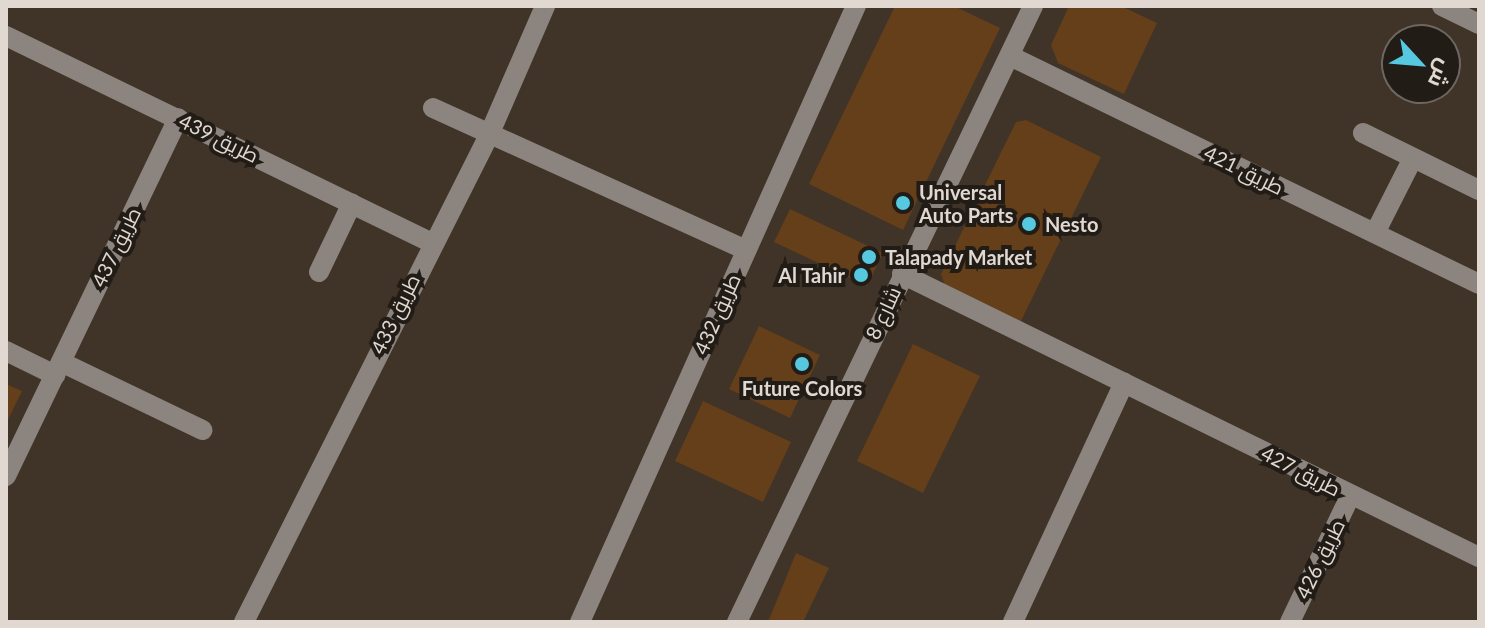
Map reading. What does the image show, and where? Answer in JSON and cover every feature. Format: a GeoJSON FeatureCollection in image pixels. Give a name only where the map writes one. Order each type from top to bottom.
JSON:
{"type":"FeatureCollection","features":[{"type":"Feature","properties":{"kind":"street","name":"طريق 433"},"geometry":{"type":"LineString","coordinates":[[244,622],[431,242],[490,130],[545,6]]}},
{"type":"Feature","properties":{"kind":"street","name":"طريق 432"},"geometry":{"type":"LineString","coordinates":[[580,622],[856,6]]}},
{"type":"Feature","properties":{"kind":"street","name":"شارع 8"},"geometry":{"type":"LineString","coordinates":[[745,620],[902,274],[1033,6]]}},
{"type":"Feature","properties":{"kind":"street"},"geometry":{"type":"LineString","coordinates":[[1442,6],[1479,24]]}},
{"type":"Feature","properties":{"kind":"street","name":"طريق 439"},"geometry":{"type":"LineString","coordinates":[[6,36],[431,242]]}},
{"type":"Feature","properties":{"kind":"street","name":"طريق 421"},"geometry":{"type":"LineString","coordinates":[[1010,56],[1479,284]]}},
{"type":"Feature","properties":{"kind":"street"},"geometry":{"type":"LineString","coordinates":[[436,104],[746,250]]}},
{"type":"Feature","properties":{"kind":"street","name":"طريق 437"},"geometry":{"type":"LineString","coordinates":[[6,476],[178,118]]}},
{"type":"Feature","properties":{"kind":"street"},"geometry":{"type":"LineString","coordinates":[[1363,133],[1479,190]]}},
{"type":"Feature","properties":{"kind":"street"},"geometry":{"type":"LineString","coordinates":[[1375,233],[1413,158]]}},
{"type":"Feature","properties":{"kind":"street"},"geometry":{"type":"LineString","coordinates":[[319,272],[352,203]]}},
{"type":"Feature","properties":{"kind":"street","name":"طريق 427"},"geometry":{"type":"LineString","coordinates":[[902,274],[1479,557]]}},
{"type":"Feature","properties":{"kind":"street"},"geometry":{"type":"LineString","coordinates":[[6,351],[58,368],[202,430]]}},
{"type":"Feature","properties":{"kind":"street"},"geometry":{"type":"LineString","coordinates":[[1013,622],[1124,383]]}},
{"type":"Feature","properties":{"kind":"street","name":"طريق 426"},"geometry":{"type":"LineString","coordinates":[[1290,622],[1350,496]]}},
{"type":"Feature","properties":{"kind":"building"},"geometry":{"type":"Polygon","coordinates":[[[895,6],[954,6],[1000,28],[903,230],[809,184],[895,6]]]}},
{"type":"Feature","properties":{"kind":"building"},"geometry":{"type":"Polygon","coordinates":[[[1069,6],[1121,6],[1157,23],[1124,94],[1058,63],[1051,45],[1069,6]]]}},
{"type":"Feature","properties":{"kind":"building","name":"Nesto"},"geometry":{"type":"Polygon","coordinates":[[[1026,120],[1101,157],[1020,323],[945,286],[941,274],[1016,122],[1026,120]]]}},
{"type":"Feature","properties":{"kind":"building"},"geometry":{"type":"Polygon","coordinates":[[[790,209],[883,253],[867,286],[774,242],[790,209]]]}},
{"type":"Feature","properties":{"kind":"building"},"geometry":{"type":"Polygon","coordinates":[[[759,326],[820,355],[790,418],[729,389],[759,326]]]}},
{"type":"Feature","properties":{"kind":"building"},"geometry":{"type":"Polygon","coordinates":[[[913,344],[980,376],[923,493],[857,461],[913,344]]]}},
{"type":"Feature","properties":{"kind":"building"},"geometry":{"type":"Polygon","coordinates":[[[6,384],[22,391],[6,424],[6,384]]]}},
{"type":"Feature","properties":{"kind":"building"},"geometry":{"type":"Polygon","coordinates":[[[703,401],[791,442],[763,502],[675,461],[703,401]]]}},
{"type":"Feature","properties":{"kind":"building"},"geometry":{"type":"Polygon","coordinates":[[[796,553],[829,568],[803,622],[768,622],[796,553]]]}},
{"type":"Feature","properties":{"kind":"place","name":"Universal Auto Parts"},"geometry":{"type":"Point","coordinates":[903,203]}},
{"type":"Feature","properties":{"kind":"place","name":"Nesto"},"geometry":{"type":"Point","coordinates":[1029,224]}},
{"type":"Feature","properties":{"kind":"place","name":"Talapady Market"},"geometry":{"type":"Point","coordinates":[869,257]}},
{"type":"Feature","properties":{"kind":"place","name":"Al Tahir"},"geometry":{"type":"Point","coordinates":[861,275]}},
{"type":"Feature","properties":{"kind":"place","name":"Future Colors"},"geometry":{"type":"Point","coordinates":[802,364]}}]}
